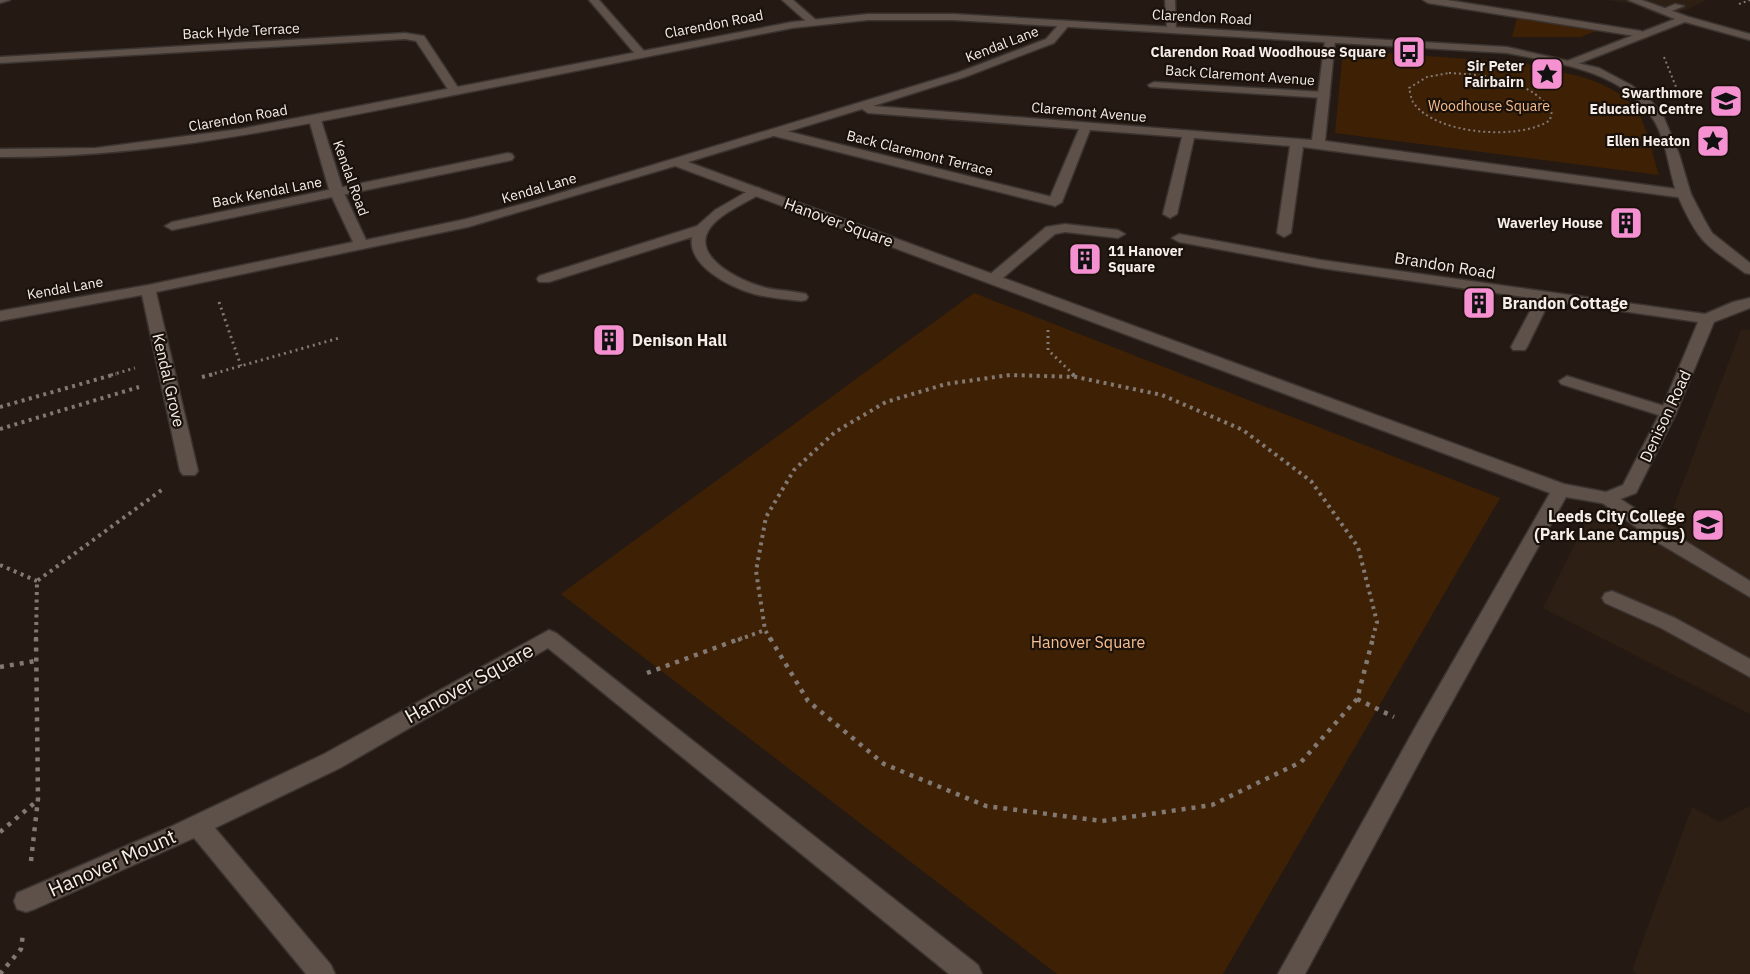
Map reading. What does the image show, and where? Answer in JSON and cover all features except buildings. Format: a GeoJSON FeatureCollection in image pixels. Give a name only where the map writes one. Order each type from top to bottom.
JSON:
{"type":"FeatureCollection","features":[{"type":"Feature","properties":{"kind":"street"},"geometry":{"type":"LineString","coordinates":[[0,0],[5,0]]}},
{"type":"Feature","properties":{"kind":"street"},"geometry":{"type":"LineString","coordinates":[[594,0],[640,53]]}},
{"type":"Feature","properties":{"kind":"street"},"geometry":{"type":"LineString","coordinates":[[787,0],[812,21]]}},
{"type":"Feature","properties":{"kind":"street"},"geometry":{"type":"LineString","coordinates":[[1170,0],[1172,30]]}},
{"type":"Feature","properties":{"kind":"street"},"geometry":{"type":"LineString","coordinates":[[1428,0],[1641,34]]}},
{"type":"Feature","properties":{"kind":"street"},"geometry":{"type":"LineString","coordinates":[[1633,0],[1685,20],[1750,37]]}},
{"type":"Feature","properties":{"kind":"street"},"geometry":{"type":"LineString","coordinates":[[1664,11],[1679,6]]}},
{"type":"Feature","properties":{"kind":"street","name":"Clarendon Road"},"geometry":{"type":"LineString","coordinates":[[0,153],[36,155],[163,146],[315,120],[640,53],[812,21],[912,15],[1507,50],[1571,63]]}},
{"type":"Feature","properties":{"kind":"street"},"geometry":{"type":"LineString","coordinates":[[1571,63],[1641,34],[1685,20]]}},
{"type":"Feature","properties":{"kind":"street","name":"Kendal Lane"},"geometry":{"type":"LineString","coordinates":[[0,316],[148,289],[478,220],[778,133],[961,75],[1050,41],[1065,24]]}},
{"type":"Feature","properties":{"kind":"street","name":"Back Hyde Terrace"},"geometry":{"type":"LineString","coordinates":[[0,60],[405,36],[420,38],[455,92]]}},
{"type":"Feature","properties":{"kind":"street"},"geometry":{"type":"LineString","coordinates":[[1330,40],[1318,144],[1684,194]]}},
{"type":"Feature","properties":{"kind":"street"},"geometry":{"type":"LineString","coordinates":[[1571,63],[1620,83],[1645,101],[1658,116],[1673,154],[1684,194],[1707,236],[1750,270]]}},
{"type":"Feature","properties":{"kind":"street","name":"Back Claremont Avenue"},"geometry":{"type":"LineString","coordinates":[[1154,84],[1324,95]]}},
{"type":"Feature","properties":{"kind":"street","name":"Claremont Avenue"},"geometry":{"type":"LineString","coordinates":[[857,108],[1318,144]]}},
{"type":"Feature","properties":{"kind":"street","name":"Kendal Road"},"geometry":{"type":"LineString","coordinates":[[315,120],[337,193],[361,245]]}},
{"type":"Feature","properties":{"kind":"street","name":"Back Claremont Terrace"},"geometry":{"type":"LineString","coordinates":[[778,133],[1055,202],[1086,126]]}},
{"type":"Feature","properties":{"kind":"street"},"geometry":{"type":"LineString","coordinates":[[1170,214],[1189,135]]}},
{"type":"Feature","properties":{"kind":"street"},"geometry":{"type":"LineString","coordinates":[[1284,233],[1297,142]]}},
{"type":"Feature","properties":{"kind":"street","name":"Back Kendal Lane"},"geometry":{"type":"LineString","coordinates":[[172,226],[508,157]]}},
{"type":"Feature","properties":{"kind":"street","name":"Hanover Square"},"geometry":{"type":"LineString","coordinates":[[678,163],[1561,490]]}},
{"type":"Feature","properties":{"kind":"street"},"geometry":{"type":"LineString","coordinates":[[544,279],[702,229],[718,215],[755,191]]}},
{"type":"Feature","properties":{"kind":"street"},"geometry":{"type":"LineString","coordinates":[[993,279],[1051,230],[1065,228],[1118,234]]}},
{"type":"Feature","properties":{"kind":"street"},"geometry":{"type":"LineString","coordinates":[[702,229],[698,244],[705,260],[722,273],[752,288],[801,297]]}},
{"type":"Feature","properties":{"kind":"street","name":"Brandon Road"},"geometry":{"type":"LineString","coordinates":[[1179,238],[1321,264],[1544,298],[1707,319]]}},
{"type":"Feature","properties":{"kind":"street","name":"Kendal Grove"},"geometry":{"type":"LineString","coordinates":[[148,289],[189,471]]}},
{"type":"Feature","properties":{"kind":"street"},"geometry":{"type":"LineString","coordinates":[[1519,347],[1544,298]]}},
{"type":"Feature","properties":{"kind":"street"},"geometry":{"type":"LineString","coordinates":[[1707,319],[1738,305],[1750,303]]}},
{"type":"Feature","properties":{"kind":"street","name":"Denison Road"},"geometry":{"type":"LineString","coordinates":[[1607,498],[1630,489],[1668,413],[1707,319]]}},
{"type":"Feature","properties":{"kind":"street"},"geometry":{"type":"LineString","coordinates":[[1567,381],[1668,413]]}},
{"type":"Feature","properties":{"kind":"street"},"geometry":{"type":"LineString","coordinates":[[1291,974],[1561,490],[1607,498],[1750,590]]}},
{"type":"Feature","properties":{"kind":"street"},"geometry":{"type":"LineString","coordinates":[[1612,598],[1668,623],[1750,669]]}},
{"type":"Feature","properties":{"kind":"street","name":"Hanover Square"},"geometry":{"type":"LineString","coordinates":[[198,825],[332,761],[549,638],[969,974]]}},
{"type":"Feature","properties":{"kind":"street"},"geometry":{"type":"LineString","coordinates":[[198,825],[322,974]]}},
{"type":"Feature","properties":{"kind":"street","name":"Hanover Mount"},"geometry":{"type":"LineString","coordinates":[[26,901],[198,825]]}},
{"type":"Feature","properties":{"kind":"path"},"geometry":{"type":"LineString","coordinates":[[1470,74],[1493,77],[1534,92],[1547,101],[1552,111],[1550,120],[1540,128],[1499,133],[1474,130],[1431,116],[1412,102],[1409,97],[1409,88],[1416,81],[1430,76],[1470,74]]}},
{"type":"Feature","properties":{"kind":"path"},"geometry":{"type":"LineString","coordinates":[[210,276],[241,366]]}},
{"type":"Feature","properties":{"kind":"path"},"geometry":{"type":"LineString","coordinates":[[1053,302],[1049,322],[1048,350],[1076,377]]}},
{"type":"Feature","properties":{"kind":"path"},"geometry":{"type":"LineString","coordinates":[[0,429],[339,338]]}},
{"type":"Feature","properties":{"kind":"path"},"geometry":{"type":"LineString","coordinates":[[0,407],[164,360]]}},
{"type":"Feature","properties":{"kind":"path"},"geometry":{"type":"LineString","coordinates":[[1010,375],[1076,377],[1162,395],[1243,430],[1311,481],[1358,547],[1377,622],[1357,699],[1301,762],[1212,805],[1102,821],[986,806],[884,764],[808,701],[765,630],[756,572],[766,517],[794,470],[835,432],[886,402],[946,384],[1010,375]]}},
{"type":"Feature","properties":{"kind":"path"},"geometry":{"type":"LineString","coordinates":[[37,581],[189,471]]}},
{"type":"Feature","properties":{"kind":"path"},"geometry":{"type":"LineString","coordinates":[[0,565],[37,581]]}},
{"type":"Feature","properties":{"kind":"path"},"geometry":{"type":"LineString","coordinates":[[0,974],[21,949],[38,799],[35,662],[37,581]]}},
{"type":"Feature","properties":{"kind":"path"},"geometry":{"type":"LineString","coordinates":[[609,686],[765,630]]}},
{"type":"Feature","properties":{"kind":"path"},"geometry":{"type":"LineString","coordinates":[[0,667],[35,662]]}},
{"type":"Feature","properties":{"kind":"path"},"geometry":{"type":"LineString","coordinates":[[0,832],[38,799]]}},
{"type":"Feature","properties":{"kind":"shaded area"},"geometry":{"type":"Polygon","coordinates":[[[1605,0],[1706,0],[1686,10],[1660,16],[1634,4],[1605,0]]]}},
{"type":"Feature","properties":{"kind":"shaded area","name":"Leeds City College (Park Lane Campus)"},"geometry":{"type":"Polygon","coordinates":[[[1741,330],[1750,330],[1750,714],[1543,608],[1590,514],[1663,535],[1741,330]]]}},
{"type":"Feature","properties":{"kind":"shaded area"},"geometry":{"type":"Polygon","coordinates":[[[1750,806],[1750,974],[1637,974],[1632,970],[1692,807],[1719,822],[1750,806]]]}},
{"type":"Feature","properties":{"kind":"green space"},"geometry":{"type":"Polygon","coordinates":[[[1517,18],[1599,30],[1581,37],[1512,37],[1517,18]]]}},
{"type":"Feature","properties":{"kind":"green space","name":"Woodhouse Square"},"geometry":{"type":"Polygon","coordinates":[[[1343,50],[1525,63],[1534,66],[1529,71],[1551,77],[1558,72],[1589,79],[1621,95],[1636,109],[1646,131],[1659,175],[1335,133],[1343,50]]]}},
{"type":"Feature","properties":{"kind":"green space","name":"Hanover Square"},"geometry":{"type":"Polygon","coordinates":[[[974,293],[1500,498],[1223,974],[1057,974],[561,594],[974,293]]]}},
{"type":"Feature","properties":{"kind":"place","name":"Clarendon Road Woodhouse Square"},"geometry":{"type":"Point","coordinates":[1409,52]}},
{"type":"Feature","properties":{"kind":"place","name":"Sir Peter Fairbairn"},"geometry":{"type":"Point","coordinates":[1547,74]}},
{"type":"Feature","properties":{"kind":"place","name":"Swarthmore Education Centre"},"geometry":{"type":"Point","coordinates":[1726,101]}},
{"type":"Feature","properties":{"kind":"place","name":"Ellen Heaton"},"geometry":{"type":"Point","coordinates":[1713,141]}},
{"type":"Feature","properties":{"kind":"place","name":"Waverley House"},"geometry":{"type":"Point","coordinates":[1626,223]}},
{"type":"Feature","properties":{"kind":"place","name":"11 Hanover Square"},"geometry":{"type":"Point","coordinates":[1085,259]}},
{"type":"Feature","properties":{"kind":"place","name":"Brandon Cottage"},"geometry":{"type":"Point","coordinates":[1479,303]}},
{"type":"Feature","properties":{"kind":"place","name":"Denison Hall"},"geometry":{"type":"Point","coordinates":[609,340]}},
{"type":"Feature","properties":{"kind":"place","name":"Leeds City College (Park Lane Campus)"},"geometry":{"type":"Point","coordinates":[1708,525]}}]}
